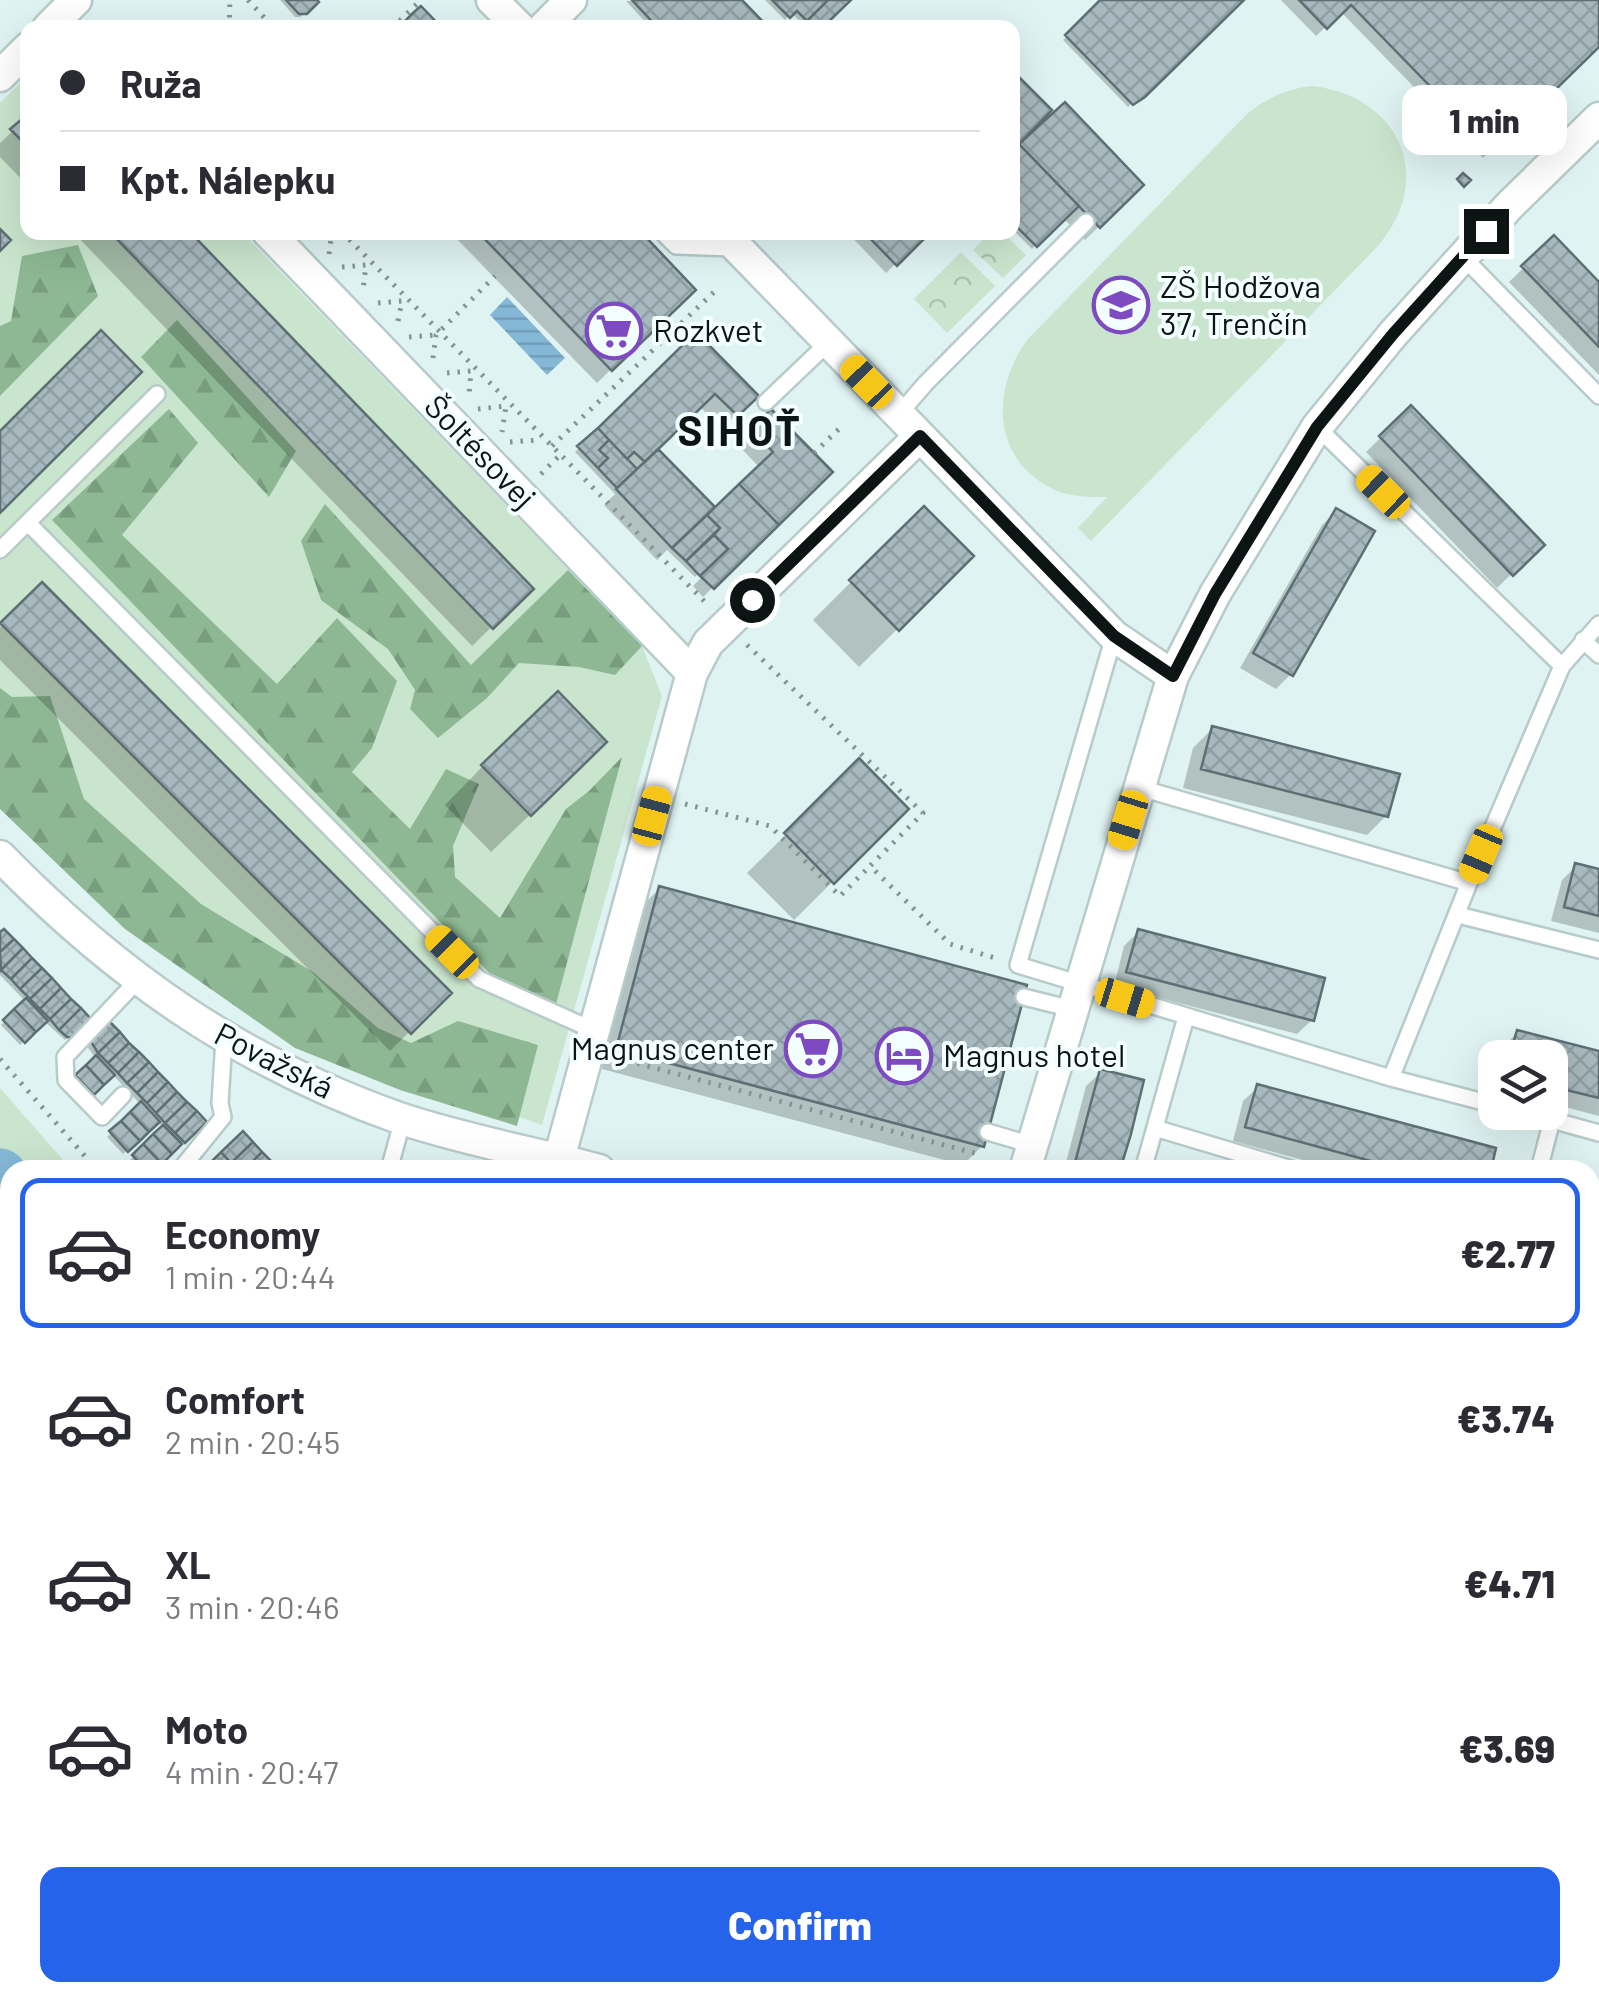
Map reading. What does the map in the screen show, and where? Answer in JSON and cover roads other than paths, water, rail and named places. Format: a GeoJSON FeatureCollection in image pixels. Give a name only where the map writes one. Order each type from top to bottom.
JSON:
{"type":"FeatureCollection","features":[{"type":"Feature","properties":{"kind":"street"},"geometry":{"type":"LineString","coordinates":[[492,0],[512,20]]}},
{"type":"Feature","properties":{"kind":"street"},"geometry":{"type":"LineString","coordinates":[[551,20],[571,0]]}},
{"type":"Feature","properties":{"kind":"street"},"geometry":{"type":"LineString","coordinates":[[0,76],[20,56]]}},
{"type":"Feature","properties":{"kind":"street"},"geometry":{"type":"LineString","coordinates":[[1028,1157],[1173,676],[1215,594],[1317,427],[1508,206],[1593,134]]}},
{"type":"Feature","properties":{"kind":"street","name":"Šoltésovej"},"geometry":{"type":"LineString","coordinates":[[276,240],[692,672]]}},
{"type":"Feature","properties":{"kind":"street"},"geometry":{"type":"LineString","coordinates":[[730,240],[1114,636],[1173,676]]}},
{"type":"Feature","properties":{"kind":"street"},"geometry":{"type":"LineString","coordinates":[[558,1159],[597,1042],[692,672],[708,643],[910,425]]}},
{"type":"Feature","properties":{"kind":"street","name":"Považská"},"geometry":{"type":"LineString","coordinates":[[0,856],[86,940],[137,980],[224,1038],[333,1092],[402,1119],[562,1160]]}},
{"type":"Feature","properties":{"kind":"lane"},"geometry":{"type":"LineString","coordinates":[[910,425],[926,383],[1086,222]]}},
{"type":"Feature","properties":{"kind":"lane"},"geometry":{"type":"LineString","coordinates":[[670,240],[676,246],[730,240]]}},
{"type":"Feature","properties":{"kind":"lane"},"geometry":{"type":"LineString","coordinates":[[1463,256],[1599,396]]}},
{"type":"Feature","properties":{"kind":"lane"},"geometry":{"type":"LineString","coordinates":[[766,402],[829,342]]}},
{"type":"Feature","properties":{"kind":"lane"},"geometry":{"type":"LineString","coordinates":[[0,550],[158,394]]}},
{"type":"Feature","properties":{"kind":"lane"},"geometry":{"type":"LineString","coordinates":[[1317,427],[1562,666]]}},
{"type":"Feature","properties":{"kind":"lane"},"geometry":{"type":"LineString","coordinates":[[28,523],[479,979],[597,1042]]}},
{"type":"Feature","properties":{"kind":"lane"},"geometry":{"type":"LineString","coordinates":[[1391,1078],[1562,666],[1599,624]]}},
{"type":"Feature","properties":{"kind":"lane"},"geometry":{"type":"LineString","coordinates":[[1075,997],[1018,966],[1114,636]]}},
{"type":"Feature","properties":{"kind":"lane"},"geometry":{"type":"LineString","coordinates":[[1584,640],[1599,655]]}},
{"type":"Feature","properties":{"kind":"lane"},"geometry":{"type":"LineString","coordinates":[[1137,787],[1469,883]]}},
{"type":"Feature","properties":{"kind":"lane"},"geometry":{"type":"LineString","coordinates":[[1458,916],[1599,950]]}},
{"type":"Feature","properties":{"kind":"lane"},"geometry":{"type":"LineString","coordinates":[[123,1095],[102,1117],[66,1080],[65,1058],[137,980]]}},
{"type":"Feature","properties":{"kind":"lane"},"geometry":{"type":"LineString","coordinates":[[1024,997],[1075,997],[1186,1016],[1478,1101]]}},
{"type":"Feature","properties":{"kind":"lane"},"geometry":{"type":"LineString","coordinates":[[1146,1160],[1186,1016]]}},
{"type":"Feature","properties":{"kind":"lane"},"geometry":{"type":"LineString","coordinates":[[188,1160],[224,1117],[220,1103],[224,1038]]}},
{"type":"Feature","properties":{"kind":"lane"},"geometry":{"type":"LineString","coordinates":[[392,1160],[402,1119]]}},
{"type":"Feature","properties":{"kind":"lane"},"geometry":{"type":"LineString","coordinates":[[1568,1124],[1599,1133]]}},
{"type":"Feature","properties":{"kind":"lane"},"geometry":{"type":"LineString","coordinates":[[1154,1128],[1261,1160]]}},
{"type":"Feature","properties":{"kind":"lane"},"geometry":{"type":"LineString","coordinates":[[1542,1160],[1549,1130]]}},
{"type":"Feature","properties":{"kind":"lane"},"geometry":{"type":"LineString","coordinates":[[988,1132],[1028,1157]]}},
{"type":"Feature","properties":{"kind":"water"},"geometry":{"type":"Polygon","coordinates":[[[507,297],[565,358],[547,375],[490,315],[507,297]]]}},
{"type":"Feature","properties":{"kind":"place","name":"ZŠ Hodžova 37, Trenčín"},"geometry":{"type":"Point","coordinates":[1121,305]}},
{"type":"Feature","properties":{"kind":"place","name":"Rozkvet"},"geometry":{"type":"Point","coordinates":[614,331]}},
{"type":"Feature","properties":{"kind":"place","name":"Magnus center"},"geometry":{"type":"Point","coordinates":[813,1049]}},
{"type":"Feature","properties":{"kind":"place","name":"Magnus hotel"},"geometry":{"type":"Point","coordinates":[904,1056]}},
{"type":"Feature","properties":{"kind":"district","name":"SIHOŤ"},"geometry":{"type":"Point","coordinates":[740,431]}}]}
